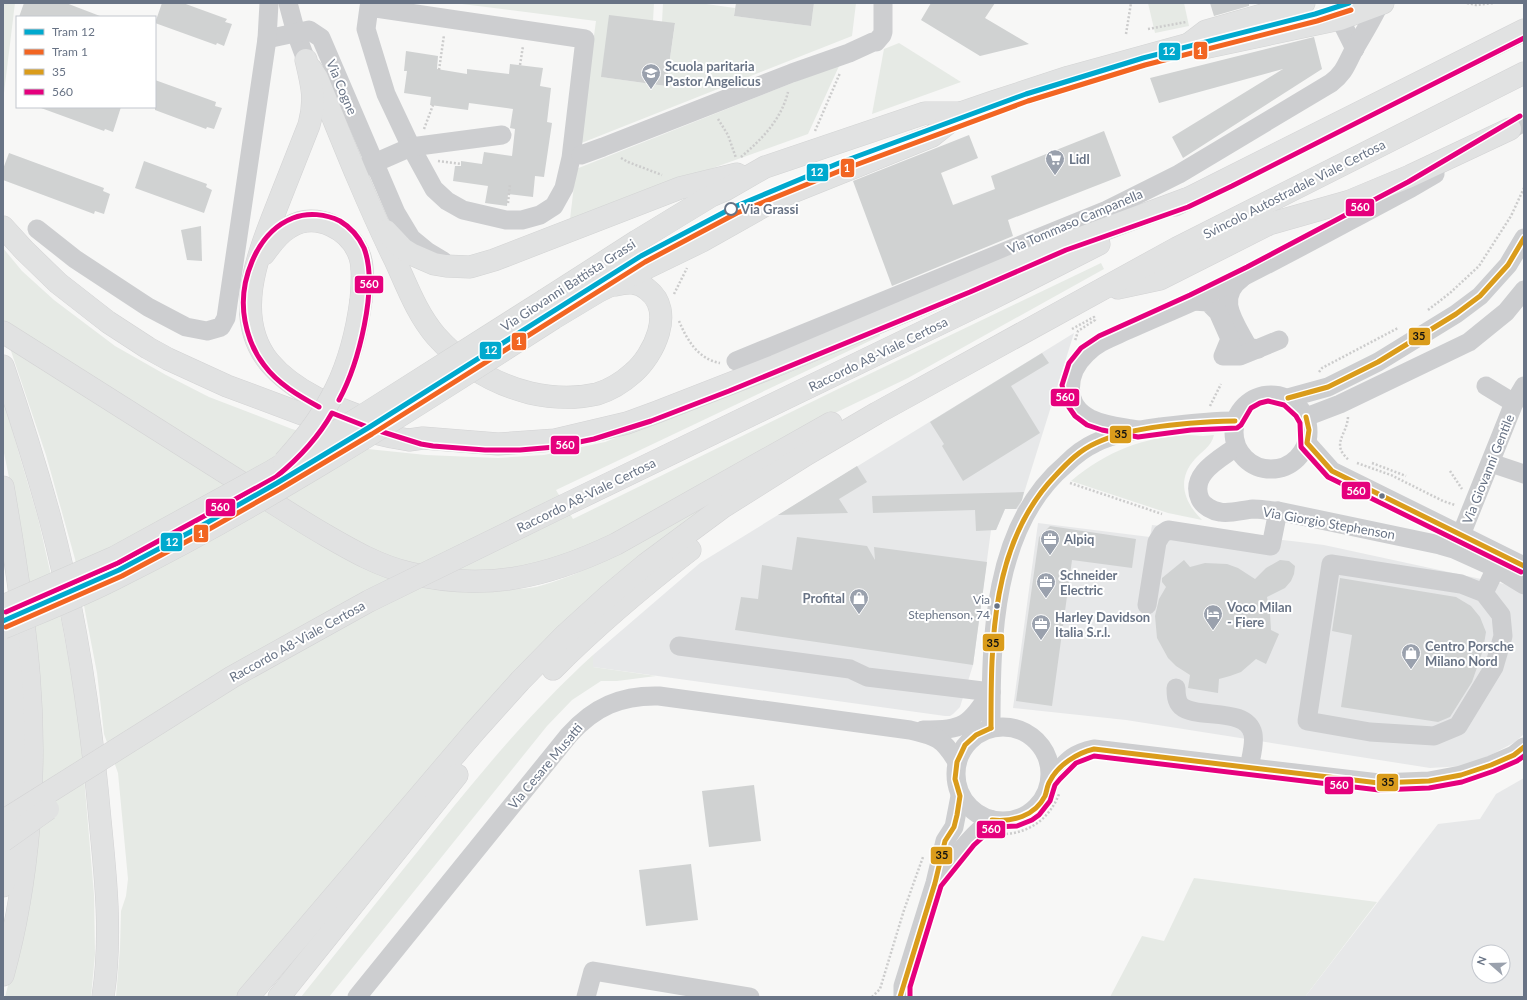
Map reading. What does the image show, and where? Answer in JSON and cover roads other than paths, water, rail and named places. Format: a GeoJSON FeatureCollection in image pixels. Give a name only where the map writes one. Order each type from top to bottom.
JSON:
{"type":"FeatureCollection","features":[{"type":"Feature","properties":{"kind":"main road","name":"Via Giovanni Battista Grassi"},"geometry":{"type":"LineString","coordinates":[[3,628],[121,576],[259,501],[372,434],[550,309],[637,241],[711,196],[725,190],[766,166],[925,113],[961,113],[1069,77],[1188,44],[1206,31],[1304,3]]}},
{"type":"Feature","properties":{"kind":"main road","name":"Via Giovanni Battista Grassi"},"geometry":{"type":"LineString","coordinates":[[1188,44],[1208,47],[1340,19],[1381,4]]}},
{"type":"Feature","properties":{"kind":"main road"},"geometry":{"type":"LineString","coordinates":[[3,226],[35,261],[76,298],[121,331],[168,359],[227,386],[310,416],[349,427],[409,440],[423,438],[498,444],[555,440],[627,423],[657,412],[775,366],[1062,245],[1186,199],[1524,30]]}},
{"type":"Feature","properties":{"kind":"main road"},"geometry":{"type":"LineString","coordinates":[[306,60],[313,95],[313,110],[309,125],[266,235],[252,281],[250,305],[256,338],[261,350],[279,372],[321,400],[350,413],[423,438]]}},
{"type":"Feature","properties":{"kind":"main road"},"geometry":{"type":"LineString","coordinates":[[306,60],[317,78],[370,209],[418,309],[436,335],[460,358],[489,378],[516,389],[552,397],[570,398],[598,394],[610,389],[634,373],[644,361],[658,334],[661,321],[659,305],[651,292],[644,286],[630,282],[612,286]]}},
{"type":"Feature","properties":{"kind":"main road","name":"Svincolo Autostradale Viale Certosa"},"geometry":{"type":"LineString","coordinates":[[1069,319],[1097,292],[1177,248],[1524,73]]}},
{"type":"Feature","properties":{"kind":"main road","name":"Via Giovanni Battista Grassi"},"geometry":{"type":"LineString","coordinates":[[3,606],[115,557],[196,514],[272,471],[284,462],[362,416],[550,309],[584,299],[612,286],[702,241],[780,197],[932,136],[961,113]]}},
{"type":"Feature","properties":{"kind":"main road"},"geometry":{"type":"LineString","coordinates":[[1097,292],[1160,279],[1269,224],[1356,199],[1410,176],[1517,126]]}},
{"type":"Feature","properties":{"kind":"main road"},"geometry":{"type":"LineString","coordinates":[[370,209],[383,228],[403,249],[411,254],[434,264],[463,267],[482,265],[680,188],[766,166]]}},
{"type":"Feature","properties":{"kind":"main road","name":"Raccordo A8-Viale Certosa"},"geometry":{"type":"LineString","coordinates":[[3,821],[232,677],[369,601],[989,300],[1186,199]]}},
{"type":"Feature","properties":{"kind":"main road"},"geometry":{"type":"LineString","coordinates":[[256,269],[271,244],[290,227],[305,222],[330,225],[346,235],[357,250],[362,268],[361,300],[352,348],[341,379],[312,430],[284,462]]}},
{"type":"Feature","properties":{"kind":"main road"},"geometry":{"type":"LineString","coordinates":[[3,332],[296,517],[355,552],[374,561],[410,573],[443,579],[482,582],[522,578],[590,556],[616,544],[801,439],[987,342],[1069,319]]}},
{"type":"Feature","properties":{"kind":"main road"},"geometry":{"type":"LineString","coordinates":[[248,997],[510,692],[564,636],[609,595],[684,535],[760,483],[877,413],[1069,319]]}},
{"type":"Feature","properties":{"kind":"main road"},"geometry":{"type":"LineString","coordinates":[[279,997],[493,732],[559,663],[635,593],[704,539],[774,491],[988,364],[1069,319]]}},
{"type":"Feature","properties":{"kind":"main road"},"geometry":{"type":"LineString","coordinates":[[3,366],[23,426],[50,518],[72,617],[82,672],[99,803],[107,894],[107,963],[103,997]]}},
{"type":"Feature","properties":{"kind":"main road"},"geometry":{"type":"LineString","coordinates":[[3,487],[26,638],[30,683],[32,746],[29,820],[25,860],[12,938],[3,975]]}},
{"type":"Feature","properties":{"kind":"main road"},"geometry":{"type":"LineString","coordinates":[[3,596],[13,695],[14,746],[11,815],[3,886]]}},
{"type":"Feature","properties":{"kind":"main road"},"geometry":{"type":"LineString","coordinates":[[3,841],[51,807],[120,747]]}},
{"type":"Feature","properties":{"kind":"street"},"geometry":{"type":"LineString","coordinates":[[37,229],[75,259],[148,307],[186,327],[207,331],[221,327],[226,318],[267,39],[269,3]]}},
{"type":"Feature","properties":{"kind":"street","name":"Via Cogne"},"geometry":{"type":"LineString","coordinates":[[288,3],[296,33],[306,60]]}},
{"type":"Feature","properties":{"kind":"street","name":"Via Tommaso Campanella"},"geometry":{"type":"LineString","coordinates":[[736,361],[1107,210],[1179,174],[1339,77],[1346,68],[1355,49],[1381,4]]}},
{"type":"Feature","properties":{"kind":"street"},"geometry":{"type":"LineString","coordinates":[[580,155],[792,73],[850,53],[873,42],[869,37],[869,31],[873,20],[882,5]]}},
{"type":"Feature","properties":{"kind":"street"},"geometry":{"type":"LineString","coordinates":[[369,7],[585,38],[571,158],[564,188],[554,206],[540,215],[522,220],[500,219],[463,210],[447,201],[434,189],[414,146],[386,94],[366,29],[369,7]]}},
{"type":"Feature","properties":{"kind":"street"},"geometry":{"type":"LineString","coordinates":[[1340,19],[1355,49]]}},
{"type":"Feature","properties":{"kind":"street","name":"Via Cogne"},"geometry":{"type":"LineString","coordinates":[[296,33],[309,30],[321,38],[396,213],[411,238],[437,258],[463,267]]}},
{"type":"Feature","properties":{"kind":"street"},"geometry":{"type":"LineString","coordinates":[[381,31],[386,94]]}},
{"type":"Feature","properties":{"kind":"street"},"geometry":{"type":"LineString","coordinates":[[267,39],[296,33]]}},
{"type":"Feature","properties":{"kind":"street"},"geometry":{"type":"LineString","coordinates":[[569,55],[568,92],[575,125]]}},
{"type":"Feature","properties":{"kind":"street"},"geometry":{"type":"LineString","coordinates":[[1138,430],[1090,419],[1080,411],[1072,400],[1069,386],[1075,367],[1086,353],[1102,342],[1193,301],[1250,273],[1411,188],[1517,126]]}},
{"type":"Feature","properties":{"kind":"street"},"geometry":{"type":"LineString","coordinates":[[354,171],[414,146],[502,135]]}},
{"type":"Feature","properties":{"kind":"street"},"geometry":{"type":"LineString","coordinates":[[1288,398],[1328,387],[1378,362],[1456,314],[1480,296],[1508,265],[1524,238]]}},
{"type":"Feature","properties":{"kind":"street"},"geometry":{"type":"LineString","coordinates":[[1250,273],[1234,284],[1228,295],[1230,314],[1248,347],[1258,350]]}},
{"type":"Feature","properties":{"kind":"street"},"geometry":{"type":"LineString","coordinates":[[1306,417],[1340,404],[1469,342],[1506,312],[1524,290]]}},
{"type":"Feature","properties":{"kind":"street"},"geometry":{"type":"LineString","coordinates":[[1193,301],[1208,302],[1218,312],[1230,339],[1223,356],[1240,356],[1258,350],[1279,340]]}},
{"type":"Feature","properties":{"kind":"street","name":"Via Giovanni Gentile"},"geometry":{"type":"LineString","coordinates":[[1486,386],[1514,403]]}},
{"type":"Feature","properties":{"kind":"street","name":"Via Giovanni Gentile"},"geometry":{"type":"LineString","coordinates":[[1461,534],[1514,403],[1524,386]]}},
{"type":"Feature","properties":{"kind":"street"},"geometry":{"type":"LineString","coordinates":[[1276,394],[1288,398],[1298,406],[1306,417],[1309,430],[1307,443],[1301,455],[1291,464],[1279,469],[1266,470],[1254,466],[1248,462],[1243,458],[1236,447],[1233,434],[1235,421],[1241,409],[1250,400],[1263,395],[1276,394]]}},
{"type":"Feature","properties":{"kind":"street"},"geometry":{"type":"LineString","coordinates":[[991,728],[994,638],[1005,563],[1014,538],[1039,492],[1054,474],[1075,456],[1094,443],[1113,436],[1138,430],[1190,423],[1235,421]]}},
{"type":"Feature","properties":{"kind":"street"},"geometry":{"type":"LineString","coordinates":[[1307,443],[1332,471],[1524,566]]}},
{"type":"Feature","properties":{"kind":"street","name":"Via Giorgio Stephenson"},"geometry":{"type":"LineString","coordinates":[[1236,447],[1209,467],[1199,479],[1197,489],[1201,502],[1207,507],[1220,512],[1254,509],[1278,512],[1428,541],[1454,549],[1496,568],[1524,585]]}},
{"type":"Feature","properties":{"kind":"street"},"geometry":{"type":"LineString","coordinates":[[1491,463],[1524,474]]}},
{"type":"Feature","properties":{"kind":"street"},"geometry":{"type":"LineString","coordinates":[[1147,605],[1157,542],[1162,534],[1168,530],[1271,546],[1278,512]]}},
{"type":"Feature","properties":{"kind":"street"},"geometry":{"type":"LineString","coordinates":[[1331,564],[1461,584],[1484,593],[1501,615],[1503,636],[1494,667],[1458,726],[1434,736],[1370,732],[1307,722],[1331,564]]}},
{"type":"Feature","properties":{"kind":"street"},"geometry":{"type":"LineString","coordinates":[[1484,593],[1496,568]]}},
{"type":"Feature","properties":{"kind":"street"},"geometry":{"type":"LineString","coordinates":[[679,646],[850,669],[867,677],[991,692]]}},
{"type":"Feature","properties":{"kind":"street"},"geometry":{"type":"LineString","coordinates":[[1176,688],[1177,699],[1181,706],[1191,710],[1237,717],[1246,723],[1253,732],[1249,768]]}},
{"type":"Feature","properties":{"kind":"street","name":"Via Cesare Musatti"},"geometry":{"type":"LineString","coordinates":[[910,730],[945,730],[958,727],[969,722],[975,716],[991,692]]}},
{"type":"Feature","properties":{"kind":"street","name":"Via Cesare Musatti"},"geometry":{"type":"LineString","coordinates":[[357,997],[569,735],[580,723],[605,705],[644,695],[659,696],[910,730],[926,734],[942,741],[957,762]]}},
{"type":"Feature","properties":{"kind":"street"},"geometry":{"type":"LineString","coordinates":[[993,828],[982,817],[969,809],[960,796],[955,779],[957,762],[965,745],[976,735],[991,728],[1006,727],[1021,731],[1034,739],[1044,751],[1056,784]]}},
{"type":"Feature","properties":{"kind":"street"},"geometry":{"type":"LineString","coordinates":[[935,883],[969,840],[980,829],[993,828],[1004,822],[1016,820],[1032,812],[1056,784],[1071,757],[1081,752],[1094,749],[1379,783],[1429,781],[1461,775],[1492,765],[1514,755],[1524,747]]}},
{"type":"Feature","properties":{"kind":"street"},"geometry":{"type":"LineString","coordinates":[[899,996],[935,883],[945,841],[954,827],[960,796]]}},
{"type":"Feature","properties":{"kind":"street"},"geometry":{"type":"LineString","coordinates":[[586,997],[593,971],[750,997]]}},
{"type":"Feature","properties":{"kind":"tram line","name":"12"},"geometry":{"type":"LineString","coordinates":[[3,621],[119,570],[277,483],[368,428],[641,256],[734,207],[839,163],[1026,94],[1143,58],[1315,14],[1349,3]]}},
{"type":"Feature","properties":{"kind":"tram line","name":"1"},"geometry":{"type":"LineString","coordinates":[[6,627],[122,576],[280,489],[372,434],[645,262],[737,213],[842,170],[1028,101],[1145,65],[1317,21],[1351,10]]}},
{"type":"Feature","properties":{"kind":"place","name":"Scuola paritaria Pastor Angelicus"},"geometry":{"type":"Point","coordinates":[651,90]}},
{"type":"Feature","properties":{"kind":"place","name":"Lidl"},"geometry":{"type":"Point","coordinates":[1055,176]}},
{"type":"Feature","properties":{"kind":"place","name":"Via Grassi"},"geometry":{"type":"Point","coordinates":[731,209]}},
{"type":"Feature","properties":{"kind":"place","name":"Alpiq"},"geometry":{"type":"Point","coordinates":[1050,556]}},
{"type":"Feature","properties":{"kind":"place","name":"Schneider Electric"},"geometry":{"type":"Point","coordinates":[1046,599]}},
{"type":"Feature","properties":{"kind":"place","name":"Via Stephenson, 74"},"geometry":{"type":"Point","coordinates":[997,606]}},
{"type":"Feature","properties":{"kind":"place","name":"Profital"},"geometry":{"type":"Point","coordinates":[859,615]}},
{"type":"Feature","properties":{"kind":"place","name":"Voco Milan - Fiere"},"geometry":{"type":"Point","coordinates":[1213,631]}},
{"type":"Feature","properties":{"kind":"place","name":"Harley Davidson Italia S.r.l."},"geometry":{"type":"Point","coordinates":[1041,641]}},
{"type":"Feature","properties":{"kind":"place","name":"Centro Porsche Milano Nord"},"geometry":{"type":"Point","coordinates":[1411,670]}}]}
